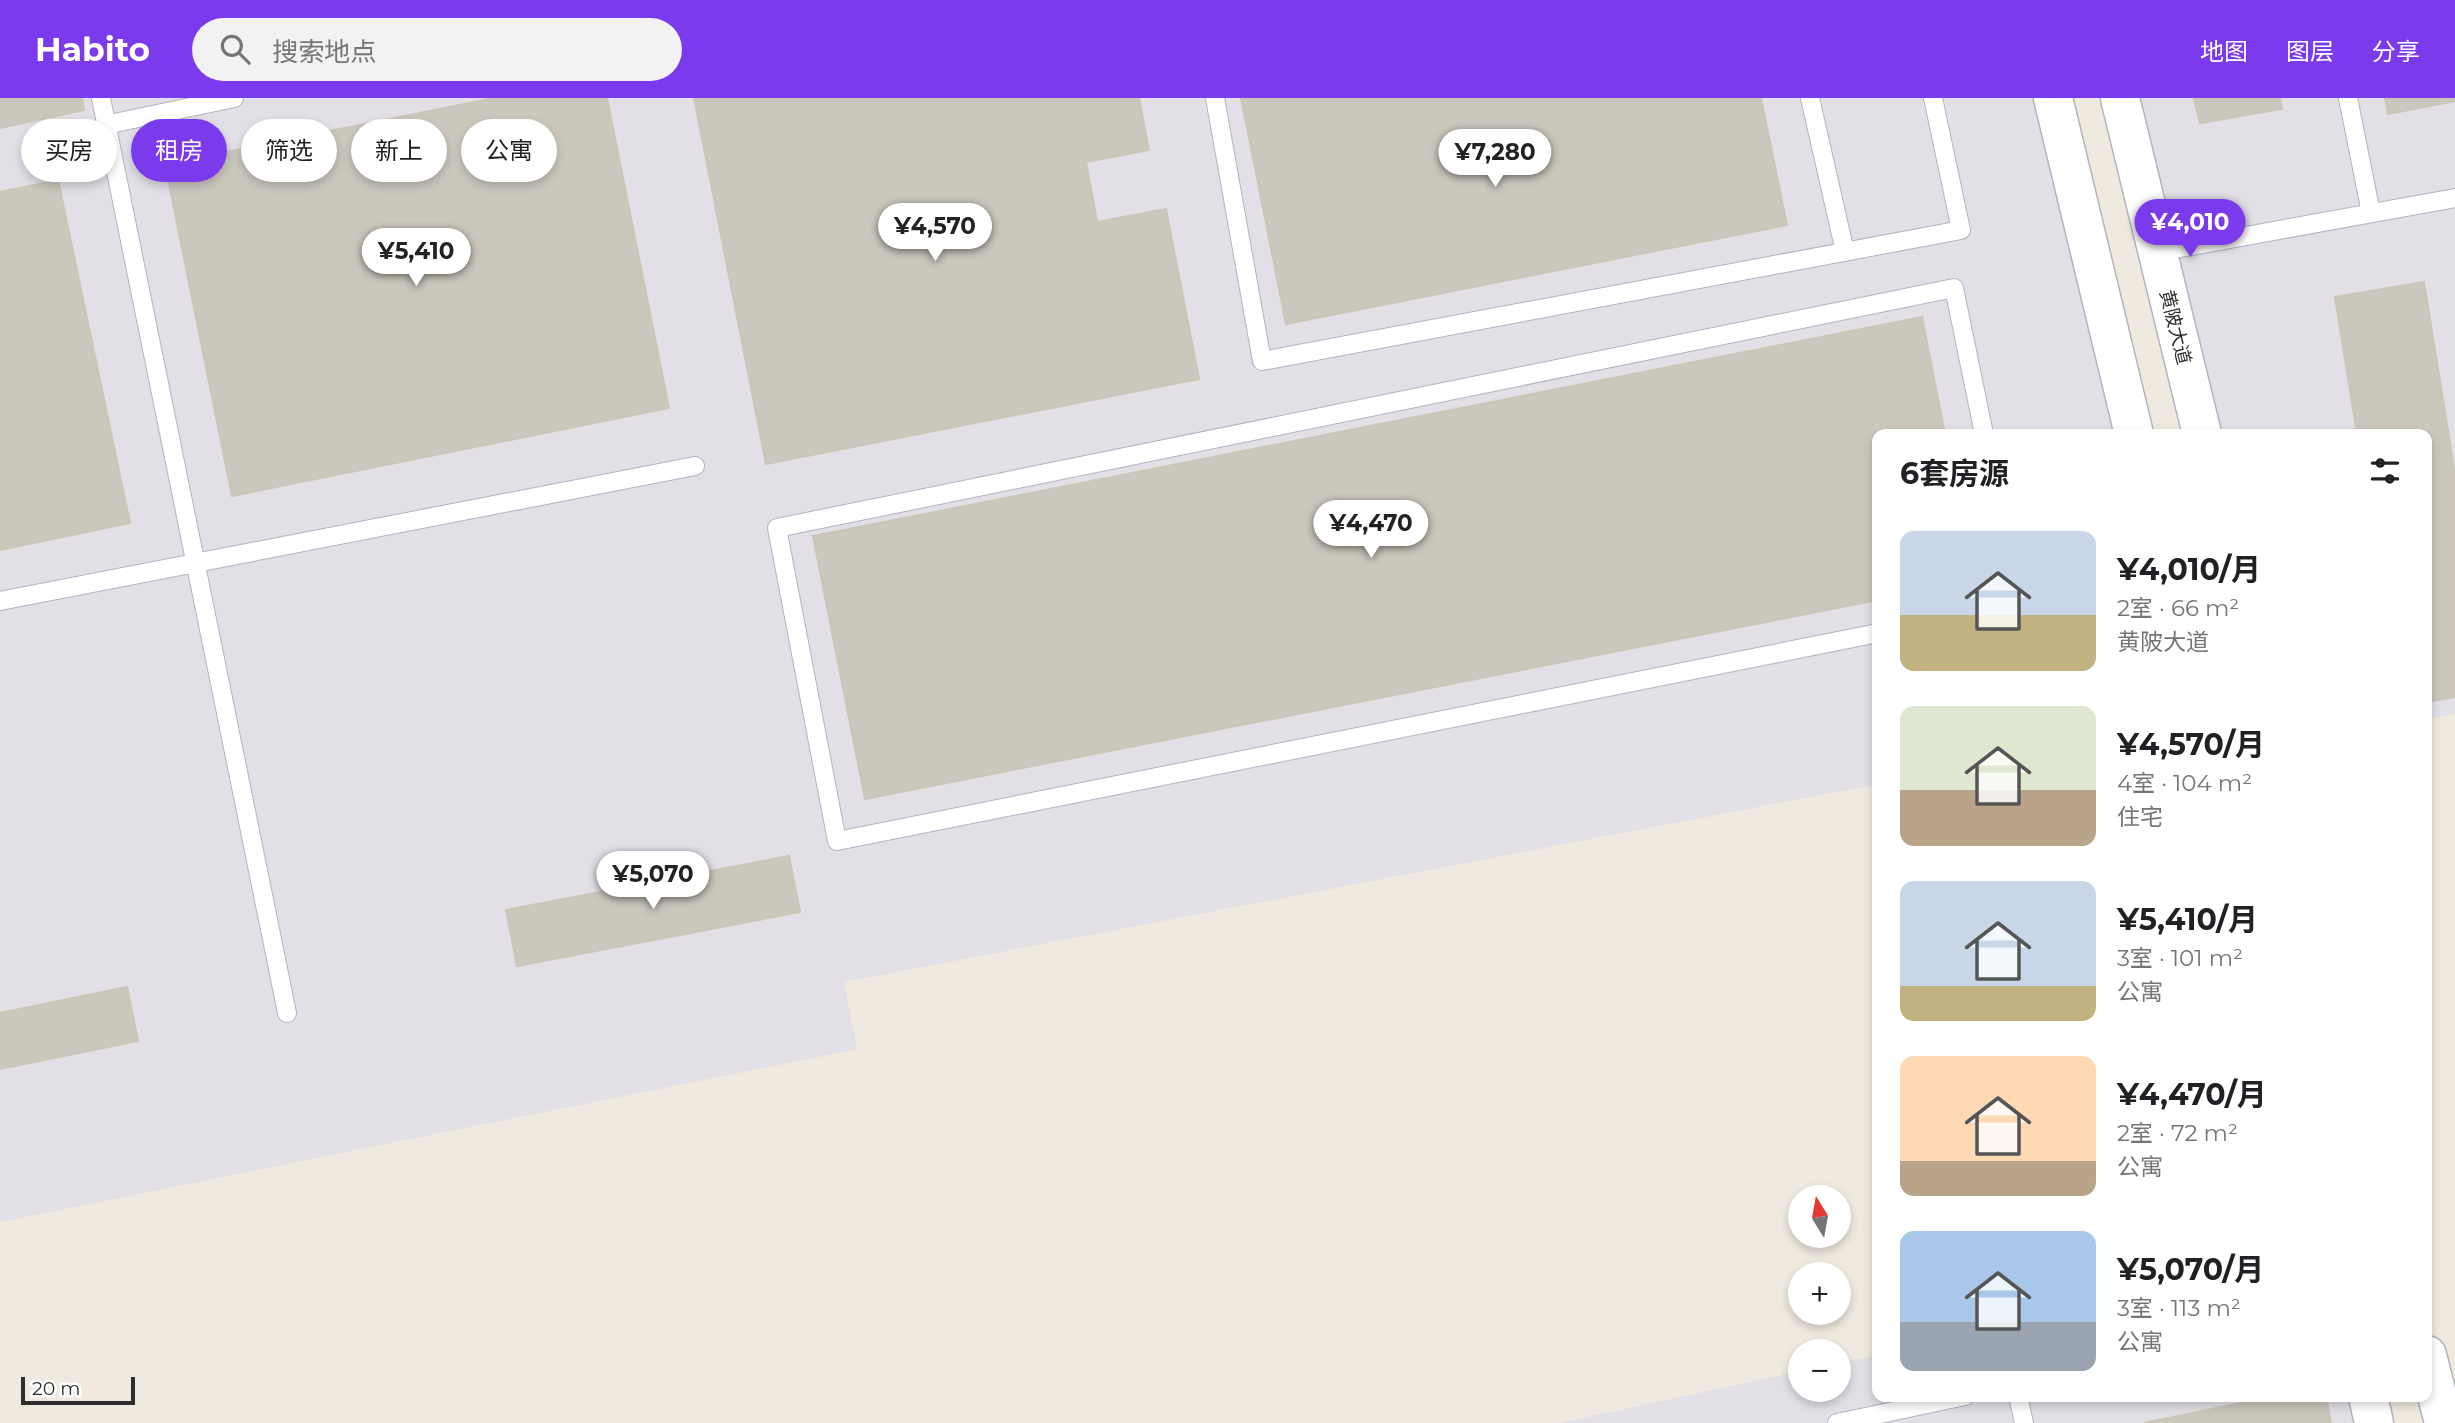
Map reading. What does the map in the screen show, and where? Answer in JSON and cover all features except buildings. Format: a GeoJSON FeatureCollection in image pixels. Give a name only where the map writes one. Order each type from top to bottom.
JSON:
{"type":"FeatureCollection","features":[{"type":"Feature","properties":{"kind":"street"},"geometry":{"type":"LineString","coordinates":[[2053,98],[2133,429]]}},
{"type":"Feature","properties":{"kind":"street","name":"黄陂大道"},"geometry":{"type":"LineString","coordinates":[[2120,98],[2201,429]]}},
{"type":"Feature","properties":{"kind":"street"},"geometry":{"type":"LineString","coordinates":[[2432,1375],[2444,1423]]}},
{"type":"Feature","properties":{"kind":"street"},"geometry":{"type":"LineString","coordinates":[[2369,1402],[2374,1423]]}},
{"type":"Feature","properties":{"kind":"lane"},"geometry":{"type":"LineString","coordinates":[[101,98],[104,119]]}},
{"type":"Feature","properties":{"kind":"lane"},"geometry":{"type":"LineString","coordinates":[[117,122],[234,98]]}},
{"type":"Feature","properties":{"kind":"lane"},"geometry":{"type":"LineString","coordinates":[[1215,98],[1262,361],[1961,230],[1933,98]]}},
{"type":"Feature","properties":{"kind":"lane"},"geometry":{"type":"LineString","coordinates":[[1810,98],[1846,252]]}},
{"type":"Feature","properties":{"kind":"lane"},"geometry":{"type":"LineString","coordinates":[[2348,98],[2371,213]]}},
{"type":"Feature","properties":{"kind":"lane"},"geometry":{"type":"LineString","coordinates":[[117,182],[287,1013]]}},
{"type":"Feature","properties":{"kind":"lane"},"geometry":{"type":"LineString","coordinates":[[2158,252],[2455,198]]}},
{"type":"Feature","properties":{"kind":"lane"},"geometry":{"type":"LineString","coordinates":[[1872,635],[837,841],[777,528],[1954,288],[1983,429]]}},
{"type":"Feature","properties":{"kind":"lane"},"geometry":{"type":"LineString","coordinates":[[0,601],[695,466]]}},
{"type":"Feature","properties":{"kind":"lane"},"geometry":{"type":"LineString","coordinates":[[1837,1423],[1937,1402]]}},
{"type":"Feature","properties":{"kind":"lane"},"geometry":{"type":"LineString","coordinates":[[2019,1402],[2024,1423]]}},
{"type":"Feature","properties":{"kind":"shaded area"},"geometry":{"type":"Polygon","coordinates":[[[0,98],[2053,98],[2133,429],[1872,429],[1872,785],[844,982],[857,1049],[0,1222],[0,98]]]}},
{"type":"Feature","properties":{"kind":"shaded area"},"geometry":{"type":"Polygon","coordinates":[[[2120,98],[2455,98],[2455,714],[2432,718],[2432,429],[2201,429],[2120,98]]]}},
{"type":"Feature","properties":{"kind":"shaded area"},"geometry":{"type":"Polygon","coordinates":[[[1872,1356],[1872,1402],[2369,1402],[2374,1423],[1559,1423],[1788,1374],[1788,1402],[1851,1402],[1851,1361],[1872,1356]]]}}]}
